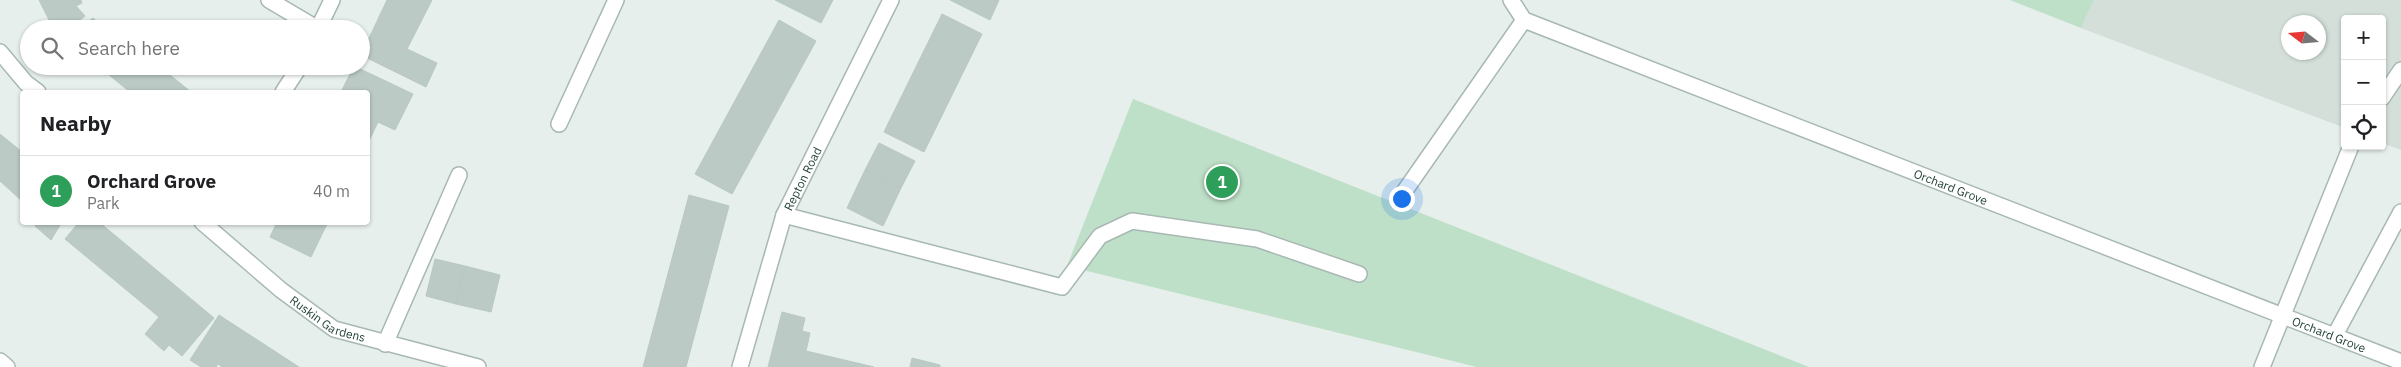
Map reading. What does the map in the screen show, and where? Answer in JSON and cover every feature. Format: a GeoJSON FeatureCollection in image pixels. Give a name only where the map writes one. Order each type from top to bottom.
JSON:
{"type":"FeatureCollection","features":[{"type":"Feature","properties":{"kind":"street"},"geometry":{"type":"LineString","coordinates":[[269,0],[303,20]]}},
{"type":"Feature","properties":{"kind":"street"},"geometry":{"type":"LineString","coordinates":[[322,20],[332,0]]}},
{"type":"Feature","properties":{"kind":"street"},"geometry":{"type":"LineString","coordinates":[[559,124],[616,0]]}},
{"type":"Feature","properties":{"kind":"street","name":"Repton Road"},"geometry":{"type":"LineString","coordinates":[[740,367],[784,215],[891,0]]}},
{"type":"Feature","properties":{"kind":"street"},"geometry":{"type":"LineString","coordinates":[[1404,192],[1524,20],[1511,0]]}},
{"type":"Feature","properties":{"kind":"street","name":"Orchard Grove"},"geometry":{"type":"LineString","coordinates":[[1524,20],[2284,316],[2335,334],[2401,362]]}},
{"type":"Feature","properties":{"kind":"street"},"geometry":{"type":"LineString","coordinates":[[0,52],[26,83],[35,90]]}},
{"type":"Feature","properties":{"kind":"street"},"geometry":{"type":"LineString","coordinates":[[2386,92],[2401,70]]}},
{"type":"Feature","properties":{"kind":"street"},"geometry":{"type":"LineString","coordinates":[[284,90],[294,75]]}},
{"type":"Feature","properties":{"kind":"street"},"geometry":{"type":"LineString","coordinates":[[2262,367],[2349,150]]}},
{"type":"Feature","properties":{"kind":"street"},"geometry":{"type":"LineString","coordinates":[[385,344],[459,175]]}},
{"type":"Feature","properties":{"kind":"street"},"geometry":{"type":"LineString","coordinates":[[2335,334],[2401,212]]}},
{"type":"Feature","properties":{"kind":"street"},"geometry":{"type":"LineString","coordinates":[[784,215],[1062,287],[1100,236],[1132,221],[1257,239],[1359,274]]}},
{"type":"Feature","properties":{"kind":"street","name":"Ruskin Gardens"},"geometry":{"type":"LineString","coordinates":[[205,225],[281,290],[334,329],[478,367]]}},
{"type":"Feature","properties":{"kind":"street"},"geometry":{"type":"LineString","coordinates":[[0,361],[7,367]]}},
{"type":"Feature","properties":{"kind":"shaded area"},"geometry":{"type":"Polygon","coordinates":[[[2094,0],[2401,0],[2401,150],[2386,144],[2386,15],[2341,15],[2341,126],[2081,28],[2094,0]]]}},
{"type":"Feature","properties":{"kind":"green space"},"geometry":{"type":"Polygon","coordinates":[[[2010,0],[2094,0],[2081,28],[2010,0]]]}},
{"type":"Feature","properties":{"kind":"green space"},"geometry":{"type":"Polygon","coordinates":[[[1133,99],[1809,367],[1477,367],[1067,266],[1133,99]]]}},
{"type":"Feature","properties":{"kind":"building"},"geometry":{"type":"Polygon","coordinates":[[[39,0],[81,0],[82,3],[76,6],[85,16],[80,20],[49,20],[39,0]]]}},
{"type":"Feature","properties":{"kind":"building"},"geometry":{"type":"Polygon","coordinates":[[[387,0],[432,0],[407,49],[437,63],[426,87],[370,59],[370,36],[387,0]]]}},
{"type":"Feature","properties":{"kind":"building"},"geometry":{"type":"Polygon","coordinates":[[[775,0],[833,0],[821,23],[775,0]]]}},
{"type":"Feature","properties":{"kind":"building"},"geometry":{"type":"Polygon","coordinates":[[[950,0],[999,0],[990,20],[950,0]]]}},
{"type":"Feature","properties":{"kind":"building"},"geometry":{"type":"Polygon","coordinates":[[[942,14],[982,34],[924,152],[884,132],[942,14]]]}},
{"type":"Feature","properties":{"kind":"building"},"geometry":{"type":"Polygon","coordinates":[[[779,20],[816,41],[732,194],[695,174],[779,20]]]}},
{"type":"Feature","properties":{"kind":"building"},"geometry":{"type":"Polygon","coordinates":[[[370,74],[413,94],[395,130],[378,122],[370,139],[370,90],[342,90],[350,75],[370,74]]]}},
{"type":"Feature","properties":{"kind":"building"},"geometry":{"type":"Polygon","coordinates":[[[109,75],[170,75],[189,90],[128,90],[109,75]]]}},
{"type":"Feature","properties":{"kind":"building"},"geometry":{"type":"Polygon","coordinates":[[[0,134],[20,150],[20,199],[0,181],[0,134]]]}},
{"type":"Feature","properties":{"kind":"building"},"geometry":{"type":"Polygon","coordinates":[[[879,143],[915,161],[901,188],[865,170],[879,143]]]}},
{"type":"Feature","properties":{"kind":"building"},"geometry":{"type":"Polygon","coordinates":[[[865,170],[901,188],[883,226],[847,208],[865,170]]]}},
{"type":"Feature","properties":{"kind":"building"},"geometry":{"type":"Polygon","coordinates":[[[689,195],[729,206],[686,367],[643,367],[689,195]]]}},
{"type":"Feature","properties":{"kind":"building"},"geometry":{"type":"Polygon","coordinates":[[[36,225],[60,225],[51,240],[36,225]]]}},
{"type":"Feature","properties":{"kind":"building"},"geometry":{"type":"Polygon","coordinates":[[[77,225],[103,225],[214,318],[182,356],[169,345],[164,351],[145,334],[159,317],[65,239],[77,225]]]}},
{"type":"Feature","properties":{"kind":"building"},"geometry":{"type":"Polygon","coordinates":[[[276,225],[327,225],[311,257],[270,237],[276,225]]]}},
{"type":"Feature","properties":{"kind":"building"},"geometry":{"type":"Polygon","coordinates":[[[435,259],[465,266],[456,304],[426,296],[435,259]]]}},
{"type":"Feature","properties":{"kind":"building"},"geometry":{"type":"Polygon","coordinates":[[[465,266],[500,275],[491,312],[456,304],[465,266]]]}},
{"type":"Feature","properties":{"kind":"building"},"geometry":{"type":"Polygon","coordinates":[[[782,312],[805,318],[802,331],[810,333],[806,351],[874,367],[768,367],[782,312]]]}},
{"type":"Feature","properties":{"kind":"building"},"geometry":{"type":"Polygon","coordinates":[[[219,315],[299,367],[222,367],[218,364],[216,367],[201,367],[190,360],[219,315]]]}},
{"type":"Feature","properties":{"kind":"building"},"geometry":{"type":"Polygon","coordinates":[[[912,358],[940,365],[940,367],[910,367],[912,358]]]}},
{"type":"Feature","properties":{"kind":"place","name":"Orchard Grove"},"geometry":{"type":"Point","coordinates":[1222,182]}}]}
